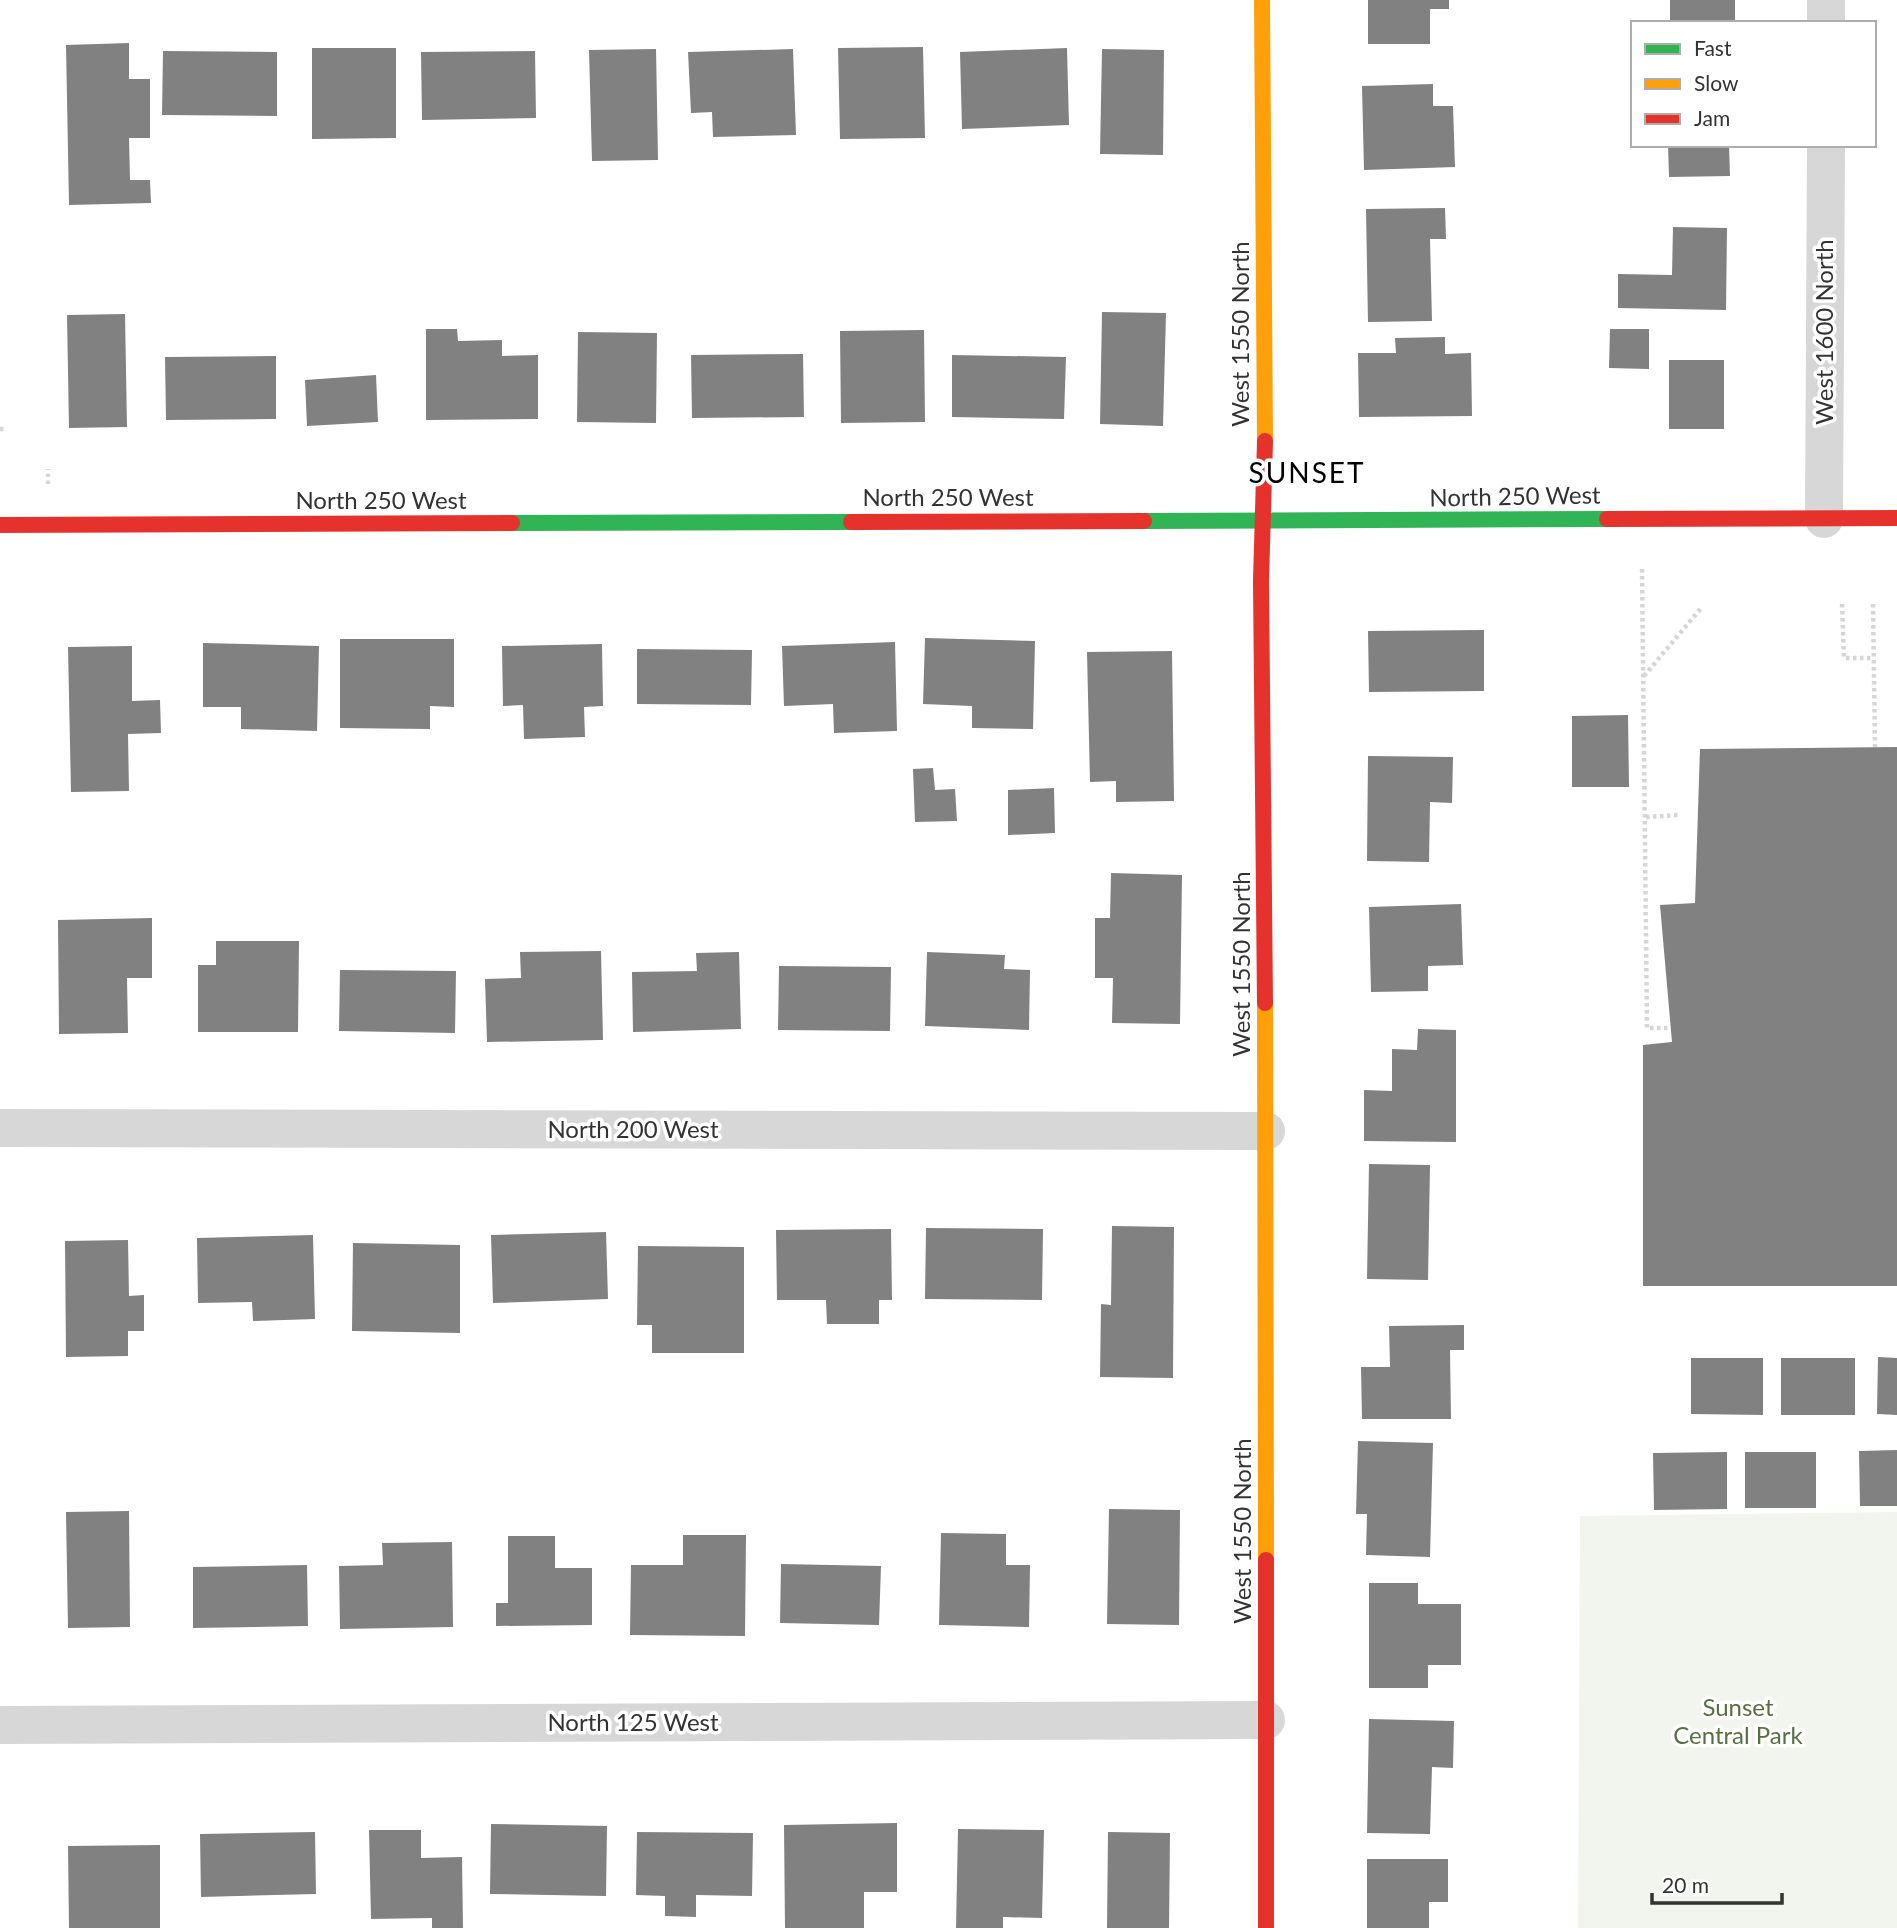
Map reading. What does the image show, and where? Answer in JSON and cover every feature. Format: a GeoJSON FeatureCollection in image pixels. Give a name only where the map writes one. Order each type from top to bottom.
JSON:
{"type":"FeatureCollection","features":[{"type":"Feature","properties":{"kind":"street","name":"West 1550 North"},"geometry":{"type":"LineString","coordinates":[[1262,0],[1266,1928]]}},
{"type":"Feature","properties":{"kind":"street"},"geometry":{"type":"LineString","coordinates":[[1826,0],[1826,21]]}},
{"type":"Feature","properties":{"kind":"street","name":"West 1600 North"},"geometry":{"type":"LineString","coordinates":[[1824,519],[1826,147]]}},
{"type":"Feature","properties":{"kind":"street","name":"North 250 West"},"geometry":{"type":"LineString","coordinates":[[0,525],[1897,518]]}},
{"type":"Feature","properties":{"kind":"street","name":"North 200 West"},"geometry":{"type":"LineString","coordinates":[[0,1128],[1266,1131]]}},
{"type":"Feature","properties":{"kind":"street","name":"North 125 West"},"geometry":{"type":"LineString","coordinates":[[0,1725],[1266,1720]]}},
{"type":"Feature","properties":{"kind":"path"},"geometry":{"type":"LineString","coordinates":[[0,429],[7,429]]}},
{"type":"Feature","properties":{"kind":"path"},"geometry":{"type":"LineString","coordinates":[[48,469],[48,484]]}},
{"type":"Feature","properties":{"kind":"path"},"geometry":{"type":"LineString","coordinates":[[1642,569],[1647,1028],[1671,1028]]}},
{"type":"Feature","properties":{"kind":"path"},"geometry":{"type":"LineString","coordinates":[[1842,604],[1844,658],[1873,658]]}},
{"type":"Feature","properties":{"kind":"path"},"geometry":{"type":"LineString","coordinates":[[1873,604],[1875,747]]}},
{"type":"Feature","properties":{"kind":"path"},"geometry":{"type":"LineString","coordinates":[[1644,676],[1702,607]]}},
{"type":"Feature","properties":{"kind":"path"},"geometry":{"type":"LineString","coordinates":[[1646,817],[1679,815]]}},
{"type":"Feature","properties":{"kind":"green space","name":"Sunset Central Park"},"geometry":{"type":"Polygon","coordinates":[[[1897,1512],[1897,1928],[1578,1928],[1580,1516],[1897,1512]]]}},
{"type":"Feature","properties":{"kind":"building"},"geometry":{"type":"Polygon","coordinates":[[[1368,0],[1449,0],[1449,9],[1430,9],[1430,44],[1368,44],[1368,0]]]}},
{"type":"Feature","properties":{"kind":"building"},"geometry":{"type":"Polygon","coordinates":[[[1670,0],[1735,0],[1735,21],[1670,21],[1670,0]]]}},
{"type":"Feature","properties":{"kind":"building"},"geometry":{"type":"Polygon","coordinates":[[[129,43],[129,79],[150,79],[150,138],[129,138],[130,180],[150,180],[151,203],[69,205],[66,45],[129,43]]]}},
{"type":"Feature","properties":{"kind":"building"},"geometry":{"type":"Polygon","coordinates":[[[923,47],[925,138],[840,139],[838,48],[923,47]]]}},
{"type":"Feature","properties":{"kind":"building"},"geometry":{"type":"Polygon","coordinates":[[[312,48],[396,48],[396,138],[312,139],[312,48]]]}},
{"type":"Feature","properties":{"kind":"building"},"geometry":{"type":"Polygon","coordinates":[[[1067,48],[1069,125],[962,129],[960,52],[1067,48]]]}},
{"type":"Feature","properties":{"kind":"building"},"geometry":{"type":"Polygon","coordinates":[[[656,49],[658,160],[592,161],[589,50],[656,49]]]}},
{"type":"Feature","properties":{"kind":"building"},"geometry":{"type":"Polygon","coordinates":[[[793,49],[796,135],[713,137],[712,112],[691,113],[688,52],[793,49]]]}},
{"type":"Feature","properties":{"kind":"building"},"geometry":{"type":"Polygon","coordinates":[[[1102,49],[1164,50],[1163,155],[1100,154],[1102,49]]]}},
{"type":"Feature","properties":{"kind":"building"},"geometry":{"type":"Polygon","coordinates":[[[163,51],[277,52],[277,116],[162,115],[163,51]]]}},
{"type":"Feature","properties":{"kind":"building"},"geometry":{"type":"Polygon","coordinates":[[[535,51],[536,118],[422,120],[421,52],[535,51]]]}},
{"type":"Feature","properties":{"kind":"building"},"geometry":{"type":"Polygon","coordinates":[[[1433,84],[1433,106],[1453,106],[1455,167],[1364,170],[1362,86],[1433,84]]]}},
{"type":"Feature","properties":{"kind":"building"},"geometry":{"type":"Polygon","coordinates":[[[1668,147],[1729,147],[1730,176],[1669,177],[1668,147]]]}},
{"type":"Feature","properties":{"kind":"building"},"geometry":{"type":"Polygon","coordinates":[[[1445,208],[1446,239],[1430,239],[1432,321],[1368,322],[1366,209],[1445,208]]]}},
{"type":"Feature","properties":{"kind":"building"},"geometry":{"type":"Polygon","coordinates":[[[1673,227],[1727,228],[1726,310],[1618,308],[1618,274],[1672,275],[1673,227]]]}},
{"type":"Feature","properties":{"kind":"building"},"geometry":{"type":"Polygon","coordinates":[[[1102,312],[1166,313],[1163,426],[1100,424],[1102,312]]]}},
{"type":"Feature","properties":{"kind":"building"},"geometry":{"type":"Polygon","coordinates":[[[125,314],[127,427],[69,428],[67,315],[125,314]]]}},
{"type":"Feature","properties":{"kind":"building"},"geometry":{"type":"Polygon","coordinates":[[[426,329],[457,329],[458,341],[502,340],[502,356],[538,355],[538,419],[426,420],[426,329]]]}},
{"type":"Feature","properties":{"kind":"building"},"geometry":{"type":"Polygon","coordinates":[[[1610,329],[1649,329],[1649,369],[1609,368],[1610,329]]]}},
{"type":"Feature","properties":{"kind":"building"},"geometry":{"type":"Polygon","coordinates":[[[924,330],[925,422],[841,423],[840,331],[924,330]]]}},
{"type":"Feature","properties":{"kind":"building"},"geometry":{"type":"Polygon","coordinates":[[[578,332],[657,333],[656,423],[577,422],[578,332]]]}},
{"type":"Feature","properties":{"kind":"building"},"geometry":{"type":"Polygon","coordinates":[[[1445,337],[1445,354],[1471,353],[1472,416],[1359,417],[1358,353],[1396,353],[1395,338],[1445,337]]]}},
{"type":"Feature","properties":{"kind":"building"},"geometry":{"type":"Polygon","coordinates":[[[803,354],[804,417],[692,418],[691,355],[803,354]]]}},
{"type":"Feature","properties":{"kind":"building"},"geometry":{"type":"Polygon","coordinates":[[[952,355],[1066,357],[1064,419],[952,417],[952,355]]]}},
{"type":"Feature","properties":{"kind":"building"},"geometry":{"type":"Polygon","coordinates":[[[276,356],[276,419],[166,420],[165,357],[276,356]]]}},
{"type":"Feature","properties":{"kind":"building"},"geometry":{"type":"Polygon","coordinates":[[[1669,360],[1724,360],[1724,429],[1669,429],[1669,360]]]}},
{"type":"Feature","properties":{"kind":"building"},"geometry":{"type":"Polygon","coordinates":[[[376,375],[378,422],[307,426],[305,380],[376,375]]]}},
{"type":"Feature","properties":{"kind":"building"},"geometry":{"type":"Polygon","coordinates":[[[1484,630],[1484,691],[1369,692],[1368,631],[1484,630]]]}},
{"type":"Feature","properties":{"kind":"building"},"geometry":{"type":"Polygon","coordinates":[[[925,638],[1035,641],[1033,729],[972,728],[972,706],[923,704],[925,638]]]}},
{"type":"Feature","properties":{"kind":"building"},"geometry":{"type":"Polygon","coordinates":[[[340,639],[454,639],[454,707],[430,706],[430,729],[340,728],[340,639]]]}},
{"type":"Feature","properties":{"kind":"building"},"geometry":{"type":"Polygon","coordinates":[[[895,642],[897,731],[834,733],[833,704],[784,706],[782,646],[895,642]]]}},
{"type":"Feature","properties":{"kind":"building"},"geometry":{"type":"Polygon","coordinates":[[[203,643],[319,646],[317,731],[241,729],[241,707],[203,707],[203,643]]]}},
{"type":"Feature","properties":{"kind":"building"},"geometry":{"type":"Polygon","coordinates":[[[602,644],[603,706],[584,707],[585,737],[524,739],[523,705],[503,706],[502,646],[602,644]]]}},
{"type":"Feature","properties":{"kind":"building"},"geometry":{"type":"Polygon","coordinates":[[[132,646],[132,701],[160,700],[161,733],[128,734],[129,791],[71,792],[68,647],[132,646]]]}},
{"type":"Feature","properties":{"kind":"building"},"geometry":{"type":"Polygon","coordinates":[[[637,649],[752,650],[751,705],[637,704],[637,649]]]}},
{"type":"Feature","properties":{"kind":"building"},"geometry":{"type":"Polygon","coordinates":[[[1172,651],[1174,801],[1116,802],[1116,781],[1090,782],[1087,652],[1172,651]]]}},
{"type":"Feature","properties":{"kind":"building"},"geometry":{"type":"Polygon","coordinates":[[[1628,715],[1629,787],[1572,787],[1572,716],[1628,715]]]}},
{"type":"Feature","properties":{"kind":"building"},"geometry":{"type":"Polygon","coordinates":[[[1897,747],[1897,1286],[1643,1286],[1643,1045],[1672,1042],[1660,905],[1695,903],[1700,749],[1897,747]]]}},
{"type":"Feature","properties":{"kind":"building"},"geometry":{"type":"Polygon","coordinates":[[[1368,756],[1453,757],[1452,803],[1430,802],[1429,862],[1367,861],[1368,756]]]}},
{"type":"Feature","properties":{"kind":"building"},"geometry":{"type":"Polygon","coordinates":[[[933,768],[935,790],[955,789],[957,821],[915,822],[913,769],[933,768]]]}},
{"type":"Feature","properties":{"kind":"building"},"geometry":{"type":"Polygon","coordinates":[[[1054,788],[1055,833],[1008,835],[1008,790],[1054,788]]]}},
{"type":"Feature","properties":{"kind":"building"},"geometry":{"type":"Polygon","coordinates":[[[1111,873],[1182,875],[1180,1024],[1112,1023],[1113,978],[1095,978],[1095,918],[1110,918],[1111,873]]]}},
{"type":"Feature","properties":{"kind":"building"},"geometry":{"type":"Polygon","coordinates":[[[1461,904],[1463,965],[1428,966],[1428,991],[1371,992],[1369,907],[1461,904]]]}},
{"type":"Feature","properties":{"kind":"building"},"geometry":{"type":"Polygon","coordinates":[[[152,918],[152,978],[127,978],[128,1033],[59,1034],[58,920],[152,918]]]}},
{"type":"Feature","properties":{"kind":"building"},"geometry":{"type":"Polygon","coordinates":[[[216,941],[299,941],[298,1032],[198,1032],[198,965],[216,965],[216,941]]]}},
{"type":"Feature","properties":{"kind":"building"},"geometry":{"type":"Polygon","coordinates":[[[601,951],[603,1040],[487,1042],[485,979],[521,978],[520,952],[601,951]]]}},
{"type":"Feature","properties":{"kind":"building"},"geometry":{"type":"Polygon","coordinates":[[[739,952],[741,1029],[633,1032],[632,972],[697,971],[696,953],[739,952]]]}},
{"type":"Feature","properties":{"kind":"building"},"geometry":{"type":"Polygon","coordinates":[[[927,952],[1005,955],[1004,969],[1030,970],[1029,1030],[925,1026],[927,952]]]}},
{"type":"Feature","properties":{"kind":"building"},"geometry":{"type":"Polygon","coordinates":[[[779,966],[891,967],[890,1031],[778,1030],[779,966]]]}},
{"type":"Feature","properties":{"kind":"building"},"geometry":{"type":"Polygon","coordinates":[[[340,970],[456,971],[455,1033],[339,1031],[340,970]]]}},
{"type":"Feature","properties":{"kind":"building"},"geometry":{"type":"Polygon","coordinates":[[[1418,1029],[1456,1030],[1456,1142],[1364,1141],[1364,1090],[1392,1091],[1392,1049],[1417,1050],[1418,1029]]]}},
{"type":"Feature","properties":{"kind":"building"},"geometry":{"type":"Polygon","coordinates":[[[1369,1164],[1430,1165],[1428,1280],[1367,1279],[1369,1164]]]}},
{"type":"Feature","properties":{"kind":"building"},"geometry":{"type":"Polygon","coordinates":[[[1112,1226],[1174,1227],[1173,1378],[1100,1377],[1101,1304],[1111,1305],[1112,1226]]]}},
{"type":"Feature","properties":{"kind":"building"},"geometry":{"type":"Polygon","coordinates":[[[926,1228],[1043,1229],[1042,1300],[925,1299],[926,1228]]]}},
{"type":"Feature","properties":{"kind":"building"},"geometry":{"type":"Polygon","coordinates":[[[891,1229],[892,1300],[879,1300],[879,1324],[827,1324],[826,1300],[777,1300],[776,1230],[891,1229]]]}},
{"type":"Feature","properties":{"kind":"building"},"geometry":{"type":"Polygon","coordinates":[[[606,1232],[608,1299],[493,1303],[491,1235],[606,1232]]]}},
{"type":"Feature","properties":{"kind":"building"},"geometry":{"type":"Polygon","coordinates":[[[313,1235],[315,1319],[253,1321],[252,1302],[198,1303],[197,1238],[313,1235]]]}},
{"type":"Feature","properties":{"kind":"building"},"geometry":{"type":"Polygon","coordinates":[[[128,1240],[129,1296],[144,1295],[144,1331],[128,1331],[128,1356],[66,1357],[65,1241],[128,1240]]]}},
{"type":"Feature","properties":{"kind":"building"},"geometry":{"type":"Polygon","coordinates":[[[353,1243],[460,1245],[460,1333],[352,1331],[353,1243]]]}},
{"type":"Feature","properties":{"kind":"building"},"geometry":{"type":"Polygon","coordinates":[[[638,1246],[744,1247],[744,1353],[652,1353],[652,1325],[637,1325],[638,1246]]]}},
{"type":"Feature","properties":{"kind":"building"},"geometry":{"type":"Polygon","coordinates":[[[1464,1325],[1464,1350],[1450,1350],[1451,1419],[1362,1419],[1361,1367],[1390,1367],[1389,1326],[1464,1325]]]}},
{"type":"Feature","properties":{"kind":"building"},"geometry":{"type":"Polygon","coordinates":[[[1878,1357],[1897,1358],[1897,1415],[1877,1414],[1878,1357]]]}},
{"type":"Feature","properties":{"kind":"building"},"geometry":{"type":"Polygon","coordinates":[[[1691,1358],[1763,1358],[1763,1415],[1691,1414],[1691,1358]]]}},
{"type":"Feature","properties":{"kind":"building"},"geometry":{"type":"Polygon","coordinates":[[[1781,1358],[1855,1358],[1855,1415],[1781,1415],[1781,1358]]]}},
{"type":"Feature","properties":{"kind":"building"},"geometry":{"type":"Polygon","coordinates":[[[1358,1441],[1433,1443],[1430,1557],[1366,1555],[1367,1514],[1356,1514],[1358,1441]]]}},
{"type":"Feature","properties":{"kind":"building"},"geometry":{"type":"Polygon","coordinates":[[[1897,1450],[1897,1506],[1860,1506],[1859,1451],[1897,1450]]]}},
{"type":"Feature","properties":{"kind":"building"},"geometry":{"type":"Polygon","coordinates":[[[1727,1452],[1727,1509],[1654,1510],[1653,1453],[1727,1452]]]}},
{"type":"Feature","properties":{"kind":"building"},"geometry":{"type":"Polygon","coordinates":[[[1745,1452],[1816,1452],[1816,1508],[1745,1508],[1745,1452]]]}},
{"type":"Feature","properties":{"kind":"building"},"geometry":{"type":"Polygon","coordinates":[[[1109,1509],[1180,1510],[1179,1625],[1107,1624],[1109,1509]]]}},
{"type":"Feature","properties":{"kind":"building"},"geometry":{"type":"Polygon","coordinates":[[[129,1511],[130,1627],[68,1628],[66,1512],[129,1511]]]}},
{"type":"Feature","properties":{"kind":"building"},"geometry":{"type":"Polygon","coordinates":[[[941,1533],[1006,1534],[1006,1565],[1030,1565],[1029,1627],[939,1625],[941,1533]]]}},
{"type":"Feature","properties":{"kind":"building"},"geometry":{"type":"Polygon","coordinates":[[[683,1535],[746,1535],[745,1636],[630,1635],[631,1565],[683,1565],[683,1535]]]}},
{"type":"Feature","properties":{"kind":"building"},"geometry":{"type":"Polygon","coordinates":[[[508,1536],[555,1536],[555,1568],[592,1568],[592,1625],[496,1626],[496,1603],[508,1603],[508,1536]]]}},
{"type":"Feature","properties":{"kind":"building"},"geometry":{"type":"Polygon","coordinates":[[[452,1542],[453,1627],[340,1629],[339,1566],[383,1565],[382,1543],[452,1542]]]}},
{"type":"Feature","properties":{"kind":"building"},"geometry":{"type":"Polygon","coordinates":[[[781,1564],[881,1566],[879,1625],[780,1623],[781,1564]]]}},
{"type":"Feature","properties":{"kind":"building"},"geometry":{"type":"Polygon","coordinates":[[[307,1565],[308,1626],[193,1628],[193,1567],[307,1565]]]}},
{"type":"Feature","properties":{"kind":"building"},"geometry":{"type":"Polygon","coordinates":[[[1369,1583],[1418,1583],[1418,1604],[1461,1604],[1461,1665],[1428,1665],[1428,1688],[1369,1688],[1369,1583]]]}},
{"type":"Feature","properties":{"kind":"building"},"geometry":{"type":"Polygon","coordinates":[[[1369,1719],[1454,1721],[1453,1768],[1432,1767],[1430,1834],[1367,1833],[1369,1719]]]}},
{"type":"Feature","properties":{"kind":"building"},"geometry":{"type":"Polygon","coordinates":[[[897,1823],[897,1892],[864,1892],[864,1928],[785,1928],[784,1825],[897,1823]]]}},
{"type":"Feature","properties":{"kind":"building"},"geometry":{"type":"Polygon","coordinates":[[[491,1824],[607,1826],[606,1896],[490,1894],[491,1824]]]}},
{"type":"Feature","properties":{"kind":"building"},"geometry":{"type":"Polygon","coordinates":[[[958,1829],[1044,1830],[1042,1918],[1003,1917],[1003,1928],[956,1928],[958,1829]]]}},
{"type":"Feature","properties":{"kind":"building"},"geometry":{"type":"Polygon","coordinates":[[[369,1830],[421,1830],[421,1858],[462,1857],[463,1928],[432,1928],[432,1918],[371,1919],[369,1830]]]}},
{"type":"Feature","properties":{"kind":"building"},"geometry":{"type":"Polygon","coordinates":[[[315,1832],[316,1894],[201,1897],[200,1834],[315,1832]]]}},
{"type":"Feature","properties":{"kind":"building"},"geometry":{"type":"Polygon","coordinates":[[[637,1832],[753,1833],[752,1896],[696,1895],[696,1917],[665,1916],[665,1896],[636,1895],[637,1832]]]}},
{"type":"Feature","properties":{"kind":"building"},"geometry":{"type":"Polygon","coordinates":[[[1108,1832],[1170,1833],[1169,1928],[1107,1928],[1108,1832]]]}},
{"type":"Feature","properties":{"kind":"building"},"geometry":{"type":"Polygon","coordinates":[[[160,1845],[160,1928],[69,1928],[68,1846],[160,1845]]]}},
{"type":"Feature","properties":{"kind":"building"},"geometry":{"type":"Polygon","coordinates":[[[1367,1859],[1448,1859],[1448,1902],[1429,1902],[1429,1928],[1367,1928],[1367,1859]]]}},
{"type":"Feature","properties":{"kind":"traffic: fast"},"geometry":{"type":"LineString","coordinates":[[1144,521],[1607,519]]}},
{"type":"Feature","properties":{"kind":"traffic: fast"},"geometry":{"type":"LineString","coordinates":[[512,523],[851,522]]}},
{"type":"Feature","properties":{"kind":"traffic: slow"},"geometry":{"type":"LineString","coordinates":[[1262,0],[1265,441]]}},
{"type":"Feature","properties":{"kind":"traffic: slow"},"geometry":{"type":"LineString","coordinates":[[1265,1003],[1266,1560]]}},
{"type":"Feature","properties":{"kind":"traffic: jam"},"geometry":{"type":"LineString","coordinates":[[1265,441],[1261,581],[1265,1003]]}},
{"type":"Feature","properties":{"kind":"traffic: jam"},"geometry":{"type":"LineString","coordinates":[[1607,519],[1897,518]]}},
{"type":"Feature","properties":{"kind":"traffic: jam"},"geometry":{"type":"LineString","coordinates":[[851,522],[1144,521]]}},
{"type":"Feature","properties":{"kind":"traffic: jam"},"geometry":{"type":"LineString","coordinates":[[0,525],[512,523]]}},
{"type":"Feature","properties":{"kind":"traffic: jam"},"geometry":{"type":"LineString","coordinates":[[1266,1560],[1266,1928]]}},
{"type":"Feature","properties":{"kind":"district","name":"SUNSET"},"geometry":{"type":"Point","coordinates":[1307,473]}}]}
